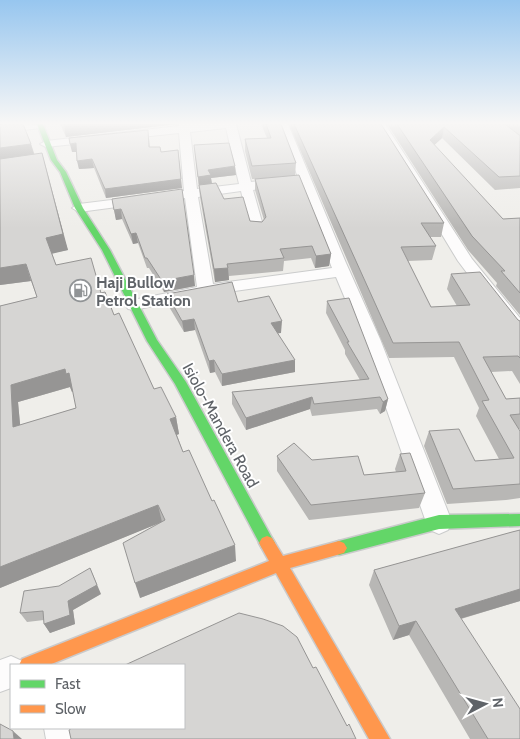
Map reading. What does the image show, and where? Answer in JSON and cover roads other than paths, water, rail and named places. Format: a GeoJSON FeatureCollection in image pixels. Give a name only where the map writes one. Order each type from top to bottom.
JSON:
{"type":"FeatureCollection","features":[{"type":"Feature","properties":{"kind":"main road","name":"Isiolo-Mandera Road"},"geometry":{"type":"LineString","coordinates":[[49,158],[49,161],[63,172],[79,208],[106,250],[152,341],[180,382],[279,564],[380,739]]}},
{"type":"Feature","properties":{"kind":"main road"},"geometry":{"type":"LineString","coordinates":[[41,663],[279,564],[439,522],[520,520]]}},
{"type":"Feature","properties":{"kind":"street"},"geometry":{"type":"LineString","coordinates":[[187,158],[206,290]]}},
{"type":"Feature","properties":{"kind":"street"},"geometry":{"type":"LineString","coordinates":[[238,158],[257,229]]}},
{"type":"Feature","properties":{"kind":"street"},"geometry":{"type":"LineString","coordinates":[[297,158],[341,272],[372,339],[439,522]]}},
{"type":"Feature","properties":{"kind":"street"},"geometry":{"type":"LineString","coordinates":[[402,158],[466,261],[520,330]]}},
{"type":"Feature","properties":{"kind":"street"},"geometry":{"type":"LineString","coordinates":[[79,208],[191,192],[305,180]]}},
{"type":"Feature","properties":{"kind":"street"},"geometry":{"type":"LineString","coordinates":[[134,305],[206,290],[341,272]]}},
{"type":"Feature","properties":{"kind":"place","name":"Haji Bullow Petrol Station"},"geometry":{"type":"Point","coordinates":[80,291]}}]}
